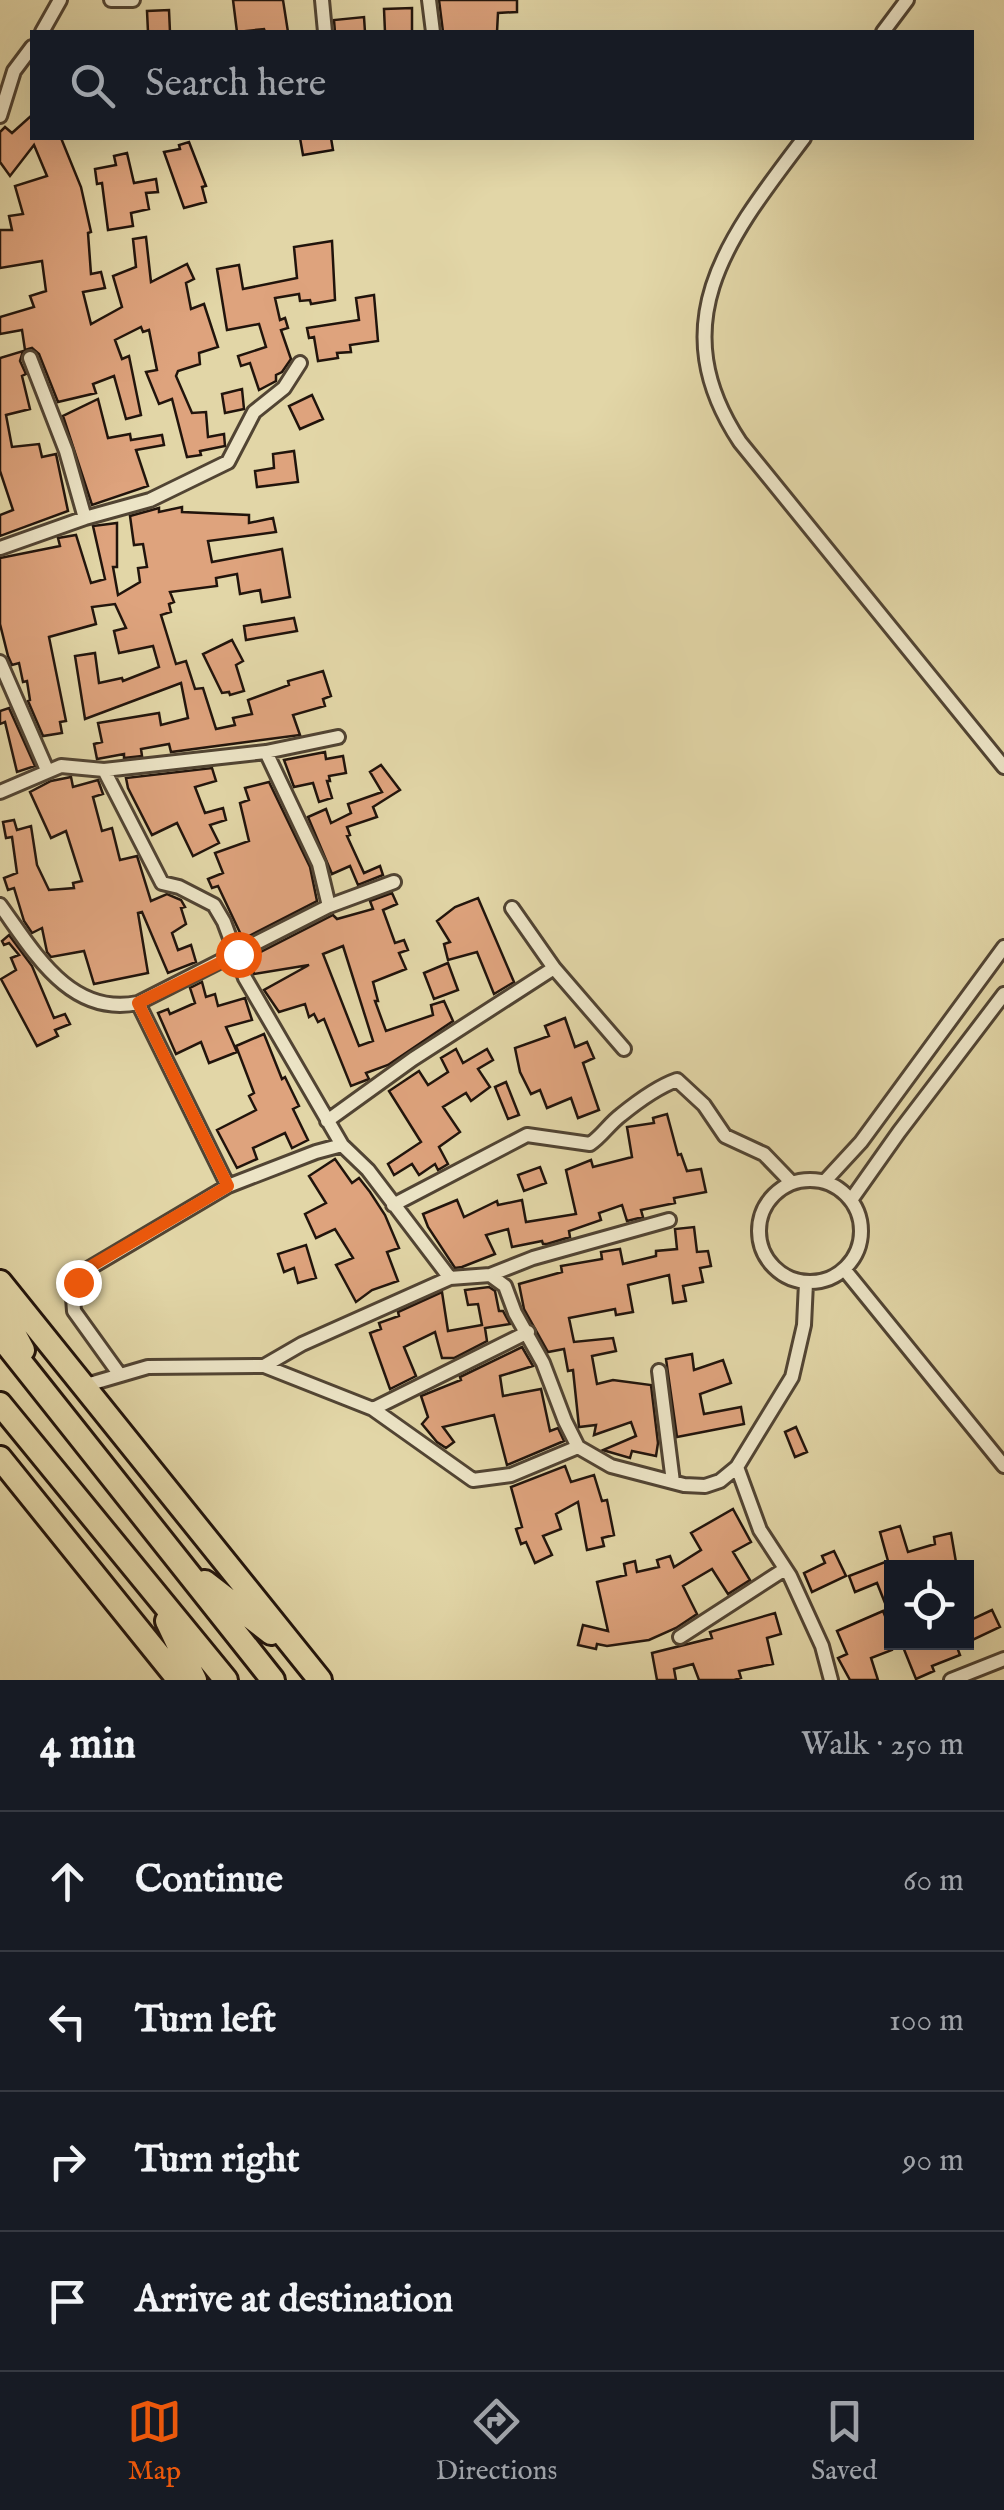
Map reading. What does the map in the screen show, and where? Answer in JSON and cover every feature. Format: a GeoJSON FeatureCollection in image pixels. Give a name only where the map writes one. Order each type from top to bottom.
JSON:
{"type":"FeatureCollection","features":[{"type":"Feature","properties":{"kind":"highway"},"geometry":{"type":"LineString","coordinates":[[0,1282],[320,1680]]}},
{"type":"Feature","properties":{"kind":"highway"},"geometry":{"type":"LineString","coordinates":[[0,1306],[45,1394]]}},
{"type":"Feature","properties":{"kind":"highway"},"geometry":{"type":"LineString","coordinates":[[0,1336],[273,1680]]}},
{"type":"Feature","properties":{"kind":"highway"},"geometry":{"type":"LineString","coordinates":[[0,1404],[226,1680]]}},
{"type":"Feature","properties":{"kind":"highway"},"geometry":{"type":"LineString","coordinates":[[0,1458],[179,1680]]}},
{"type":"Feature","properties":{"kind":"highway"},"geometry":{"type":"LineString","coordinates":[[176,1559],[301,1656]]}},
{"type":"Feature","properties":{"kind":"highway"},"geometry":{"type":"LineString","coordinates":[[151,1586],[195,1680]]}},
{"type":"Feature","properties":{"kind":"street"},"geometry":{"type":"LineString","coordinates":[[43,30],[61,0]]}},
{"type":"Feature","properties":{"kind":"street"},"geometry":{"type":"LineString","coordinates":[[111,0],[133,0]]}},
{"type":"Feature","properties":{"kind":"street"},"geometry":{"type":"LineString","coordinates":[[322,0],[325,30]]}},
{"type":"Feature","properties":{"kind":"street"},"geometry":{"type":"LineString","coordinates":[[428,0],[433,30]]}},
{"type":"Feature","properties":{"kind":"street"},"geometry":{"type":"LineString","coordinates":[[884,30],[907,0]]}},
{"type":"Feature","properties":{"kind":"street"},"geometry":{"type":"LineString","coordinates":[[0,116],[7,72],[30,49]]}},
{"type":"Feature","properties":{"kind":"street"},"geometry":{"type":"LineString","coordinates":[[803,140],[740,226],[715,273],[704,333],[712,388],[722,414],[740,442],[1004,767]]}},
{"type":"Feature","properties":{"kind":"street"},"geometry":{"type":"LineString","coordinates":[[30,358],[66,452],[85,518]]}},
{"type":"Feature","properties":{"kind":"street"},"geometry":{"type":"LineString","coordinates":[[0,548],[150,500],[228,462],[254,412],[284,388],[300,362]]}},
{"type":"Feature","properties":{"kind":"street"},"geometry":{"type":"LineString","coordinates":[[0,662],[48,770]]}},
{"type":"Feature","properties":{"kind":"street"},"geometry":{"type":"LineString","coordinates":[[0,792],[70,764],[104,770],[266,752],[338,737]]}},
{"type":"Feature","properties":{"kind":"street"},"geometry":{"type":"LineString","coordinates":[[266,752],[319,864],[328,906]]}},
{"type":"Feature","properties":{"kind":"street"},"geometry":{"type":"LineString","coordinates":[[104,770],[162,883],[214,905],[245,978],[342,1145],[368,1170],[450,1278]]}},
{"type":"Feature","properties":{"kind":"street"},"geometry":{"type":"LineString","coordinates":[[0,905],[42,963],[65,986],[102,1005],[138,1003],[328,906],[394,882]]}},
{"type":"Feature","properties":{"kind":"street"},"geometry":{"type":"LineString","coordinates":[[512,908],[554,968],[624,1050]]}},
{"type":"Feature","properties":{"kind":"street"},"geometry":{"type":"LineString","coordinates":[[825,1181],[862,1142],[1004,947]]}},
{"type":"Feature","properties":{"kind":"street"},"geometry":{"type":"LineString","coordinates":[[327,1120],[412,1059],[554,968]]}},
{"type":"Feature","properties":{"kind":"street"},"geometry":{"type":"LineString","coordinates":[[852,1200],[898,1132],[1004,994]]}},
{"type":"Feature","properties":{"kind":"street"},"geometry":{"type":"LineString","coordinates":[[138,1003],[228,1186]]}},
{"type":"Feature","properties":{"kind":"street"},"geometry":{"type":"LineString","coordinates":[[392,1205],[527,1135],[590,1144],[623,1112],[677,1080],[704,1105],[725,1136],[764,1154],[791,1182]]}},
{"type":"Feature","properties":{"kind":"street"},"geometry":{"type":"LineString","coordinates":[[120,1375],[74,1311],[73,1297],[88,1268],[228,1186],[342,1145]]}},
{"type":"Feature","properties":{"kind":"street"},"geometry":{"type":"LineString","coordinates":[[808,1178],[825,1181],[852,1200],[859,1215],[858,1248],[844,1269],[823,1281],[790,1279],[764,1255],[758,1239],[758,1221],[764,1205],[791,1182],[808,1178]]}},
{"type":"Feature","properties":{"kind":"street"},"geometry":{"type":"LineString","coordinates":[[264,1366],[302,1344],[450,1278],[490,1275],[533,1258],[669,1220]]}},
{"type":"Feature","properties":{"kind":"street"},"geometry":{"type":"LineString","coordinates":[[844,1269],[1004,1466]]}},
{"type":"Feature","properties":{"kind":"street"},"geometry":{"type":"LineString","coordinates":[[490,1275],[506,1286],[578,1447],[611,1466],[704,1486],[720,1481],[737,1466],[792,1377],[804,1325],[806,1282]]}},
{"type":"Feature","properties":{"kind":"street"},"geometry":{"type":"LineString","coordinates":[[373,1409],[528,1332]]}},
{"type":"Feature","properties":{"kind":"street"},"geometry":{"type":"LineString","coordinates":[[83,1386],[148,1367],[264,1366],[373,1409],[473,1480],[511,1475],[578,1447]]}},
{"type":"Feature","properties":{"kind":"street"},"geometry":{"type":"LineString","coordinates":[[659,1371],[673,1482]]}},
{"type":"Feature","properties":{"kind":"street"},"geometry":{"type":"LineString","coordinates":[[737,1466],[760,1530],[785,1568],[822,1646],[831,1680]]}},
{"type":"Feature","properties":{"kind":"street"},"geometry":{"type":"LineString","coordinates":[[680,1636],[785,1568]]}},
{"type":"Feature","properties":{"kind":"street"},"geometry":{"type":"LineString","coordinates":[[951,1680],[973,1676],[1004,1659]]}},
{"type":"Feature","properties":{"kind":"building"},"geometry":{"type":"Polygon","coordinates":[[[233,0],[283,0],[288,30],[237,30],[233,0]]]}},
{"type":"Feature","properties":{"kind":"building"},"geometry":{"type":"Polygon","coordinates":[[[439,0],[517,0],[517,12],[498,13],[497,30],[443,30],[439,0]]]}},
{"type":"Feature","properties":{"kind":"building"},"geometry":{"type":"Polygon","coordinates":[[[412,8],[412,30],[385,30],[384,9],[412,8]]]}},
{"type":"Feature","properties":{"kind":"building"},"geometry":{"type":"Polygon","coordinates":[[[169,10],[170,30],[148,30],[147,11],[169,10]]]}},
{"type":"Feature","properties":{"kind":"building"},"geometry":{"type":"Polygon","coordinates":[[[364,17],[365,30],[335,30],[334,20],[364,17]]]}},
{"type":"Feature","properties":{"kind":"building"},"geometry":{"type":"Polygon","coordinates":[[[30,117],[30,140],[62,140],[81,187],[91,232],[91,274],[101,272],[105,288],[83,292],[91,324],[122,307],[113,276],[136,267],[133,239],[146,237],[151,282],[187,264],[194,279],[186,283],[191,309],[204,304],[218,347],[199,353],[200,364],[178,371],[176,376],[192,413],[206,412],[208,437],[224,434],[225,446],[187,457],[172,399],[159,404],[146,372],[157,370],[149,330],[143,332],[141,327],[115,340],[122,359],[129,356],[141,415],[126,419],[114,376],[93,384],[96,393],[58,402],[39,354],[32,348],[25,350],[22,330],[0,334],[0,317],[34,307],[30,296],[46,291],[42,261],[0,268],[0,230],[12,230],[9,216],[23,214],[15,186],[47,176],[34,145],[10,176],[0,162],[0,132],[5,127],[12,133],[30,117]]]}},
{"type":"Feature","properties":{"kind":"building"},"geometry":{"type":"Polygon","coordinates":[[[300,140],[331,140],[333,150],[303,155],[300,140]]]}},
{"type":"Feature","properties":{"kind":"building"},"geometry":{"type":"Polygon","coordinates":[[[189,142],[206,186],[202,187],[206,202],[184,208],[164,152],[180,149],[179,145],[189,142]]]}},
{"type":"Feature","properties":{"kind":"building"},"geometry":{"type":"Polygon","coordinates":[[[127,153],[134,183],[156,179],[158,192],[146,193],[149,209],[131,213],[133,226],[108,230],[102,183],[97,184],[95,169],[116,165],[114,156],[127,153]]]}},
{"type":"Feature","properties":{"kind":"building"},"geometry":{"type":"Polygon","coordinates":[[[332,241],[335,300],[311,304],[310,300],[300,301],[299,294],[275,298],[280,320],[285,318],[288,328],[281,330],[291,359],[276,375],[276,381],[259,390],[250,363],[241,366],[238,356],[266,347],[259,324],[227,330],[217,269],[239,265],[243,289],[297,278],[294,247],[332,241]]]}},
{"type":"Feature","properties":{"kind":"building"},"geometry":{"type":"Polygon","coordinates":[[[374,295],[378,341],[350,345],[351,352],[318,361],[314,337],[309,338],[307,328],[359,320],[356,298],[374,295]]]}},
{"type":"Feature","properties":{"kind":"building"},"geometry":{"type":"Polygon","coordinates":[[[23,351],[20,361],[26,374],[22,376],[30,409],[6,415],[12,447],[39,444],[42,457],[56,454],[68,511],[0,536],[0,515],[13,510],[0,471],[0,358],[23,351]]]}},
{"type":"Feature","properties":{"kind":"building"},"geometry":{"type":"Polygon","coordinates":[[[242,389],[244,409],[225,413],[222,394],[242,389]]]}},
{"type":"Feature","properties":{"kind":"building"},"geometry":{"type":"Polygon","coordinates":[[[312,395],[323,419],[300,429],[289,406],[312,395]]]}},
{"type":"Feature","properties":{"kind":"building"},"geometry":{"type":"Polygon","coordinates":[[[98,399],[108,438],[130,434],[131,440],[162,435],[164,445],[136,450],[148,486],[92,505],[63,416],[98,399]]]}},
{"type":"Feature","properties":{"kind":"building"},"geometry":{"type":"Polygon","coordinates":[[[294,451],[298,482],[257,487],[255,471],[274,468],[273,454],[294,451]]]}},
{"type":"Feature","properties":{"kind":"building"},"geometry":{"type":"Polygon","coordinates":[[[182,507],[182,512],[249,515],[249,523],[273,518],[276,532],[208,541],[212,562],[282,549],[290,597],[262,602],[260,590],[240,594],[237,574],[216,578],[217,586],[170,592],[174,602],[169,604],[171,612],[161,615],[176,664],[186,661],[195,689],[203,688],[216,729],[235,725],[233,718],[252,714],[248,700],[289,685],[288,681],[323,671],[331,696],[323,699],[325,706],[293,715],[300,735],[171,752],[169,744],[141,749],[142,756],[124,758],[124,754],[97,759],[94,744],[102,742],[98,723],[159,713],[161,725],[188,718],[181,683],[85,719],[75,656],[95,653],[99,683],[122,678],[123,681],[159,667],[153,646],[119,653],[114,631],[126,628],[115,604],[92,607],[96,624],[49,637],[66,721],[60,722],[62,733],[43,736],[28,701],[27,681],[23,682],[19,663],[12,665],[0,624],[0,558],[60,546],[58,538],[76,535],[91,583],[105,579],[93,526],[117,523],[117,567],[113,567],[118,595],[140,582],[138,568],[147,567],[143,544],[134,545],[130,516],[182,507]]]}},
{"type":"Feature","properties":{"kind":"building"},"geometry":{"type":"Polygon","coordinates":[[[294,618],[297,631],[246,640],[244,626],[294,618]]]}},
{"type":"Feature","properties":{"kind":"building"},"geometry":{"type":"Polygon","coordinates":[[[232,640],[243,661],[236,665],[244,691],[230,695],[222,693],[203,654],[232,640]]]}},
{"type":"Feature","properties":{"kind":"building"},"geometry":{"type":"Polygon","coordinates":[[[9,708],[35,766],[17,772],[5,722],[0,724],[0,711],[9,708]]]}},
{"type":"Feature","properties":{"kind":"building"},"geometry":{"type":"Polygon","coordinates":[[[325,752],[326,759],[343,756],[346,773],[329,776],[332,798],[319,802],[313,783],[294,787],[284,760],[325,752]]]}},
{"type":"Feature","properties":{"kind":"building"},"geometry":{"type":"Polygon","coordinates":[[[381,765],[400,790],[373,807],[377,817],[347,827],[347,836],[364,873],[380,866],[383,875],[358,885],[350,866],[332,874],[308,817],[326,809],[331,823],[351,813],[348,804],[382,792],[370,772],[381,765]]]}},
{"type":"Feature","properties":{"kind":"building"},"geometry":{"type":"Polygon","coordinates":[[[212,768],[216,781],[195,787],[205,813],[223,808],[226,820],[210,825],[219,843],[193,856],[177,823],[152,835],[126,778],[212,768]]]}},
{"type":"Feature","properties":{"kind":"building"},"geometry":{"type":"Polygon","coordinates":[[[71,777],[73,787],[98,780],[103,794],[93,797],[102,831],[112,828],[120,860],[137,856],[151,901],[167,894],[181,900],[186,924],[172,933],[178,950],[191,945],[196,962],[168,973],[142,912],[138,913],[148,973],[94,984],[84,951],[51,957],[42,928],[32,933],[14,888],[8,890],[4,878],[17,873],[12,837],[6,838],[3,822],[14,820],[17,830],[31,826],[37,865],[49,890],[74,888],[73,883],[82,881],[66,831],[51,838],[30,792],[51,781],[71,777]]]}},
{"type":"Feature","properties":{"kind":"building"},"geometry":{"type":"Polygon","coordinates":[[[269,782],[310,867],[317,901],[243,939],[218,886],[212,888],[208,879],[223,873],[215,853],[249,841],[240,803],[249,800],[245,788],[269,782]]]}},
{"type":"Feature","properties":{"kind":"building"},"geometry":{"type":"Polygon","coordinates":[[[392,893],[397,904],[383,910],[395,943],[404,940],[408,950],[399,953],[406,969],[373,982],[386,1031],[433,1015],[431,1005],[444,1001],[453,1021],[388,1065],[366,1073],[369,1079],[351,1086],[324,1019],[318,1022],[314,1014],[309,1017],[305,1004],[279,1012],[264,990],[309,965],[254,974],[249,958],[333,915],[337,919],[373,909],[370,901],[392,893]],[[343,946],[323,954],[359,1046],[373,1041],[343,946]]]}},
{"type":"Feature","properties":{"kind":"building"},"geometry":{"type":"Polygon","coordinates":[[[478,898],[514,982],[494,994],[477,952],[448,960],[444,944],[450,942],[437,921],[455,907],[478,898]]]}},
{"type":"Feature","properties":{"kind":"building"},"geometry":{"type":"Polygon","coordinates":[[[9,935],[32,966],[54,1018],[65,1014],[70,1024],[55,1030],[58,1036],[37,1046],[1,979],[16,970],[11,958],[19,955],[2,941],[9,935]]]}},
{"type":"Feature","properties":{"kind":"building"},"geometry":{"type":"Polygon","coordinates":[[[448,963],[458,990],[434,999],[424,973],[448,963]]]}},
{"type":"Feature","properties":{"kind":"building"},"geometry":{"type":"Polygon","coordinates":[[[202,982],[206,997],[215,994],[218,1006],[245,998],[252,1020],[226,1027],[237,1052],[209,1063],[201,1042],[176,1054],[158,1013],[168,1009],[170,1014],[195,1003],[190,988],[202,982]]]}},
{"type":"Feature","properties":{"kind":"building"},"geometry":{"type":"Polygon","coordinates":[[[565,1018],[575,1047],[587,1042],[594,1058],[583,1063],[599,1110],[578,1118],[571,1098],[547,1108],[540,1090],[531,1094],[520,1072],[515,1048],[549,1036],[545,1026],[565,1018]]]}},
{"type":"Feature","properties":{"kind":"building"},"geometry":{"type":"Polygon","coordinates":[[[264,1034],[282,1079],[285,1077],[299,1106],[293,1109],[308,1140],[292,1148],[285,1133],[253,1148],[257,1159],[237,1168],[217,1130],[256,1110],[249,1096],[254,1093],[236,1046],[264,1034]]]}},
{"type":"Feature","properties":{"kind":"building"},"geometry":{"type":"Polygon","coordinates":[[[456,1049],[463,1063],[487,1049],[493,1060],[478,1069],[490,1087],[471,1101],[466,1093],[443,1107],[460,1132],[439,1147],[448,1164],[438,1170],[435,1164],[419,1175],[412,1164],[394,1175],[388,1164],[421,1142],[389,1091],[419,1071],[428,1085],[448,1072],[441,1058],[456,1049]]]}},
{"type":"Feature","properties":{"kind":"building"},"geometry":{"type":"Polygon","coordinates":[[[506,1082],[519,1115],[508,1119],[495,1087],[506,1082]]]}},
{"type":"Feature","properties":{"kind":"building"},"geometry":{"type":"Polygon","coordinates":[[[667,1114],[678,1155],[681,1154],[687,1171],[701,1169],[706,1192],[641,1210],[643,1217],[627,1221],[622,1205],[599,1213],[601,1220],[569,1231],[570,1237],[547,1244],[542,1241],[512,1247],[508,1229],[486,1235],[495,1254],[455,1268],[428,1227],[423,1214],[457,1200],[464,1217],[497,1201],[498,1205],[522,1200],[526,1222],[576,1214],[566,1170],[591,1160],[593,1167],[632,1157],[627,1127],[654,1123],[653,1118],[667,1114]]]}},
{"type":"Feature","properties":{"kind":"building"},"geometry":{"type":"Polygon","coordinates":[[[335,1159],[352,1183],[359,1178],[370,1192],[399,1248],[387,1252],[398,1281],[372,1290],[356,1302],[336,1265],[353,1258],[335,1229],[316,1238],[305,1214],[326,1203],[309,1176],[335,1159]]]}},
{"type":"Feature","properties":{"kind":"building"},"geometry":{"type":"Polygon","coordinates":[[[540,1167],[546,1183],[524,1191],[518,1175],[540,1167]]]}},
{"type":"Feature","properties":{"kind":"building"},"geometry":{"type":"Polygon","coordinates":[[[694,1227],[697,1252],[708,1251],[711,1266],[700,1268],[703,1282],[683,1286],[686,1301],[673,1303],[669,1275],[628,1285],[633,1312],[616,1315],[615,1309],[569,1318],[574,1342],[613,1338],[616,1351],[592,1356],[597,1384],[613,1380],[651,1385],[656,1456],[632,1451],[630,1458],[603,1450],[636,1436],[631,1422],[594,1435],[596,1425],[579,1427],[573,1370],[568,1371],[564,1349],[548,1352],[524,1309],[519,1284],[562,1272],[561,1266],[602,1259],[601,1252],[620,1249],[623,1264],[656,1256],[656,1251],[677,1249],[675,1229],[694,1227]]]}},
{"type":"Feature","properties":{"kind":"building"},"geometry":{"type":"Polygon","coordinates":[[[306,1245],[316,1278],[298,1283],[294,1268],[284,1272],[278,1254],[306,1245]]]}},
{"type":"Feature","properties":{"kind":"building"},"geometry":{"type":"Polygon","coordinates":[[[489,1287],[495,1291],[499,1311],[503,1311],[510,1324],[485,1328],[487,1341],[454,1358],[442,1358],[435,1332],[404,1347],[416,1376],[390,1389],[370,1333],[381,1329],[379,1323],[442,1292],[448,1331],[482,1325],[478,1304],[468,1305],[465,1290],[489,1287]]]}},
{"type":"Feature","properties":{"kind":"building"},"geometry":{"type":"Polygon","coordinates":[[[522,1347],[533,1366],[500,1376],[503,1396],[541,1389],[550,1431],[558,1428],[564,1441],[507,1465],[494,1415],[443,1427],[454,1442],[446,1448],[437,1442],[422,1424],[428,1417],[421,1396],[461,1380],[460,1377],[522,1347]]]}},
{"type":"Feature","properties":{"kind":"building"},"geometry":{"type":"Polygon","coordinates":[[[692,1354],[694,1370],[723,1360],[731,1383],[700,1394],[704,1414],[741,1407],[744,1424],[677,1437],[666,1359],[692,1354]]]}},
{"type":"Feature","properties":{"kind":"building"},"geometry":{"type":"Polygon","coordinates":[[[796,1427],[807,1452],[795,1457],[785,1432],[796,1427]]]}},
{"type":"Feature","properties":{"kind":"building"},"geometry":{"type":"Polygon","coordinates":[[[565,1466],[571,1482],[594,1475],[602,1501],[607,1500],[614,1535],[602,1538],[604,1546],[587,1550],[578,1502],[556,1514],[561,1529],[543,1536],[552,1555],[535,1563],[516,1529],[522,1527],[511,1487],[565,1466]]]}},
{"type":"Feature","properties":{"kind":"building"},"geometry":{"type":"Polygon","coordinates":[[[733,1509],[751,1542],[733,1552],[750,1580],[728,1594],[712,1569],[683,1586],[697,1614],[676,1628],[649,1640],[597,1644],[596,1649],[578,1645],[583,1625],[608,1631],[597,1582],[626,1575],[624,1564],[635,1561],[637,1572],[659,1567],[657,1560],[670,1556],[674,1567],[701,1550],[691,1533],[733,1509]]]}},
{"type":"Feature","properties":{"kind":"building"},"geometry":{"type":"Polygon","coordinates":[[[900,1526],[908,1552],[935,1544],[934,1537],[951,1533],[956,1560],[888,1560],[880,1532],[900,1526]]]}},
{"type":"Feature","properties":{"kind":"building"},"geometry":{"type":"Polygon","coordinates":[[[834,1551],[846,1576],[812,1592],[804,1573],[825,1563],[822,1556],[834,1551]]]}},
{"type":"Feature","properties":{"kind":"building"},"geometry":{"type":"Polygon","coordinates":[[[884,1563],[884,1600],[877,1583],[855,1592],[849,1576],[884,1563]]]}},
{"type":"Feature","properties":{"kind":"building"},"geometry":{"type":"Polygon","coordinates":[[[992,1610],[1000,1627],[974,1639],[974,1618],[992,1610]]]}},
{"type":"Feature","properties":{"kind":"building"},"geometry":{"type":"Polygon","coordinates":[[[883,1611],[884,1650],[892,1650],[871,1658],[878,1680],[850,1680],[838,1658],[847,1654],[837,1631],[883,1611]]]}},
{"type":"Feature","properties":{"kind":"building"},"geometry":{"type":"Polygon","coordinates":[[[775,1613],[781,1634],[767,1638],[773,1664],[739,1671],[741,1678],[734,1680],[699,1680],[693,1664],[674,1669],[676,1680],[657,1680],[652,1653],[712,1638],[710,1632],[775,1613]]]}},
{"type":"Feature","properties":{"kind":"building"},"geometry":{"type":"Polygon","coordinates":[[[904,1650],[958,1650],[960,1655],[932,1666],[934,1671],[916,1679],[904,1650]]]}},
{"type":"Feature","properties":{"kind":"route"},"geometry":{"type":"LineString","coordinates":[[78,1282],[88,1268],[228,1186],[138,1003],[238,954]]}}]}
